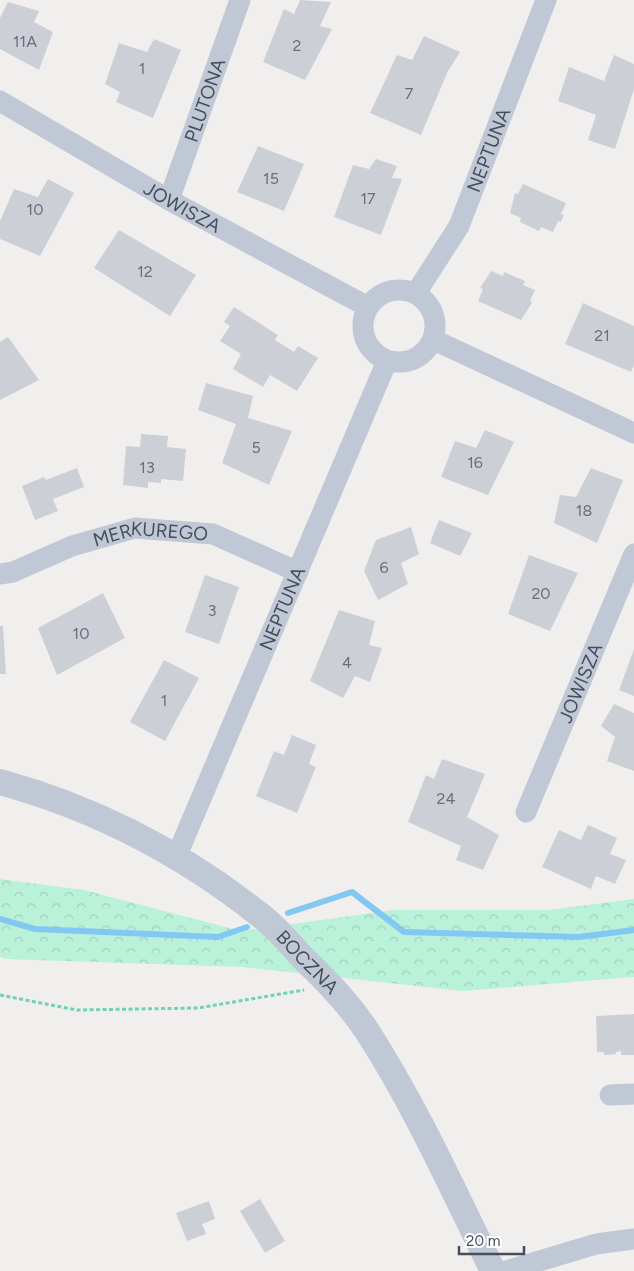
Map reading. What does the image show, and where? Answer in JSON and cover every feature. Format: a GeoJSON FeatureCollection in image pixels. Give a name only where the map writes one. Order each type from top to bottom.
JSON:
{"type":"FeatureCollection","features":[{"type":"Feature","properties":{"kind":"street","name":"PLUTONA"},"geometry":{"type":"LineString","coordinates":[[169,200],[240,0]]}},
{"type":"Feature","properties":{"kind":"street","name":"NEPTUNA"},"geometry":{"type":"LineString","coordinates":[[416,293],[459,226],[546,0]]}},
{"type":"Feature","properties":{"kind":"street","name":"JOWISZA"},"geometry":{"type":"LineString","coordinates":[[0,101],[169,200],[368,307]]}},
{"type":"Feature","properties":{"kind":"street"},"geometry":{"type":"LineString","coordinates":[[389,290],[403,290],[416,293],[430,305],[436,322],[434,340],[426,352],[414,360],[400,363],[387,361],[373,352],[365,338],[363,322],[368,307],[377,297],[389,290]]}},
{"type":"Feature","properties":{"kind":"street"},"geometry":{"type":"LineString","coordinates":[[434,340],[634,433]]}},
{"type":"Feature","properties":{"kind":"street","name":"NEPTUNA"},"geometry":{"type":"LineString","coordinates":[[176,855],[387,361]]}},
{"type":"Feature","properties":{"kind":"street","name":"MERKUREGO"},"geometry":{"type":"LineString","coordinates":[[0,574],[13,572],[72,546],[135,528],[213,534],[298,572]]}},
{"type":"Feature","properties":{"kind":"street","name":"JOWISZA"},"geometry":{"type":"LineString","coordinates":[[526,812],[634,554]]}},
{"type":"Feature","properties":{"kind":"street","name":"BOCZNA"},"geometry":{"type":"LineString","coordinates":[[0,782],[38,792],[117,824],[176,855],[261,915],[322,976],[366,1029],[414,1112],[493,1271]]}},
{"type":"Feature","properties":{"kind":"street"},"geometry":{"type":"LineString","coordinates":[[610,1095],[634,1094]]}},
{"type":"Feature","properties":{"kind":"street"},"geometry":{"type":"LineString","coordinates":[[506,1271],[596,1244],[634,1239]]}},
{"type":"Feature","properties":{"kind":"path"},"geometry":{"type":"LineString","coordinates":[[0,995],[77,1010],[198,1008],[303,991],[322,976]]}},
{"type":"Feature","properties":{"kind":"green space"},"geometry":{"type":"Polygon","coordinates":[[[0,879],[84,890],[241,931],[393,910],[548,910],[634,899],[634,977],[463,991],[242,967],[5,959],[0,957],[0,879]]]}},
{"type":"Feature","properties":{"kind":"building"},"geometry":{"type":"Polygon","coordinates":[[[300,0],[331,2],[320,26],[332,29],[305,80],[263,62],[284,9],[294,14],[300,0]]]}},
{"type":"Feature","properties":{"kind":"building"},"geometry":{"type":"Polygon","coordinates":[[[8,2],[39,11],[34,22],[53,32],[39,70],[0,49],[0,18],[8,2]]]}},
{"type":"Feature","properties":{"kind":"building"},"geometry":{"type":"Polygon","coordinates":[[[424,36],[460,52],[447,73],[421,135],[370,113],[397,55],[412,60],[424,36]]]}},
{"type":"Feature","properties":{"kind":"building"},"geometry":{"type":"Polygon","coordinates":[[[154,39],[181,50],[153,118],[116,102],[120,92],[105,84],[119,43],[147,52],[154,39]]]}},
{"type":"Feature","properties":{"kind":"building"},"geometry":{"type":"Polygon","coordinates":[[[614,55],[634,64],[634,89],[615,149],[588,140],[596,115],[558,101],[569,67],[604,81],[614,55]]]}},
{"type":"Feature","properties":{"kind":"building"},"geometry":{"type":"Polygon","coordinates":[[[258,146],[304,164],[284,211],[237,192],[258,146]]]}},
{"type":"Feature","properties":{"kind":"building"},"geometry":{"type":"Polygon","coordinates":[[[376,159],[397,166],[392,178],[402,179],[381,235],[334,217],[353,165],[369,169],[376,159]]]}},
{"type":"Feature","properties":{"kind":"building"},"geometry":{"type":"Polygon","coordinates":[[[48,179],[74,193],[40,256],[0,239],[0,221],[14,189],[38,197],[48,179]]]}},
{"type":"Feature","properties":{"kind":"building"},"geometry":{"type":"Polygon","coordinates":[[[523,184],[566,203],[561,214],[564,215],[561,222],[558,221],[553,232],[541,227],[539,231],[520,222],[521,218],[510,213],[515,193],[518,194],[523,184]]]}},
{"type":"Feature","properties":{"kind":"building"},"geometry":{"type":"Polygon","coordinates":[[[119,230],[196,275],[170,316],[94,268],[119,230]]]}},
{"type":"Feature","properties":{"kind":"building"},"geometry":{"type":"Polygon","coordinates":[[[491,271],[503,276],[504,272],[525,281],[523,285],[535,290],[530,301],[532,303],[521,320],[478,301],[483,289],[480,288],[491,271]]]}},
{"type":"Feature","properties":{"kind":"building"},"geometry":{"type":"Polygon","coordinates":[[[583,303],[634,326],[634,365],[631,372],[565,344],[583,303]]]}},
{"type":"Feature","properties":{"kind":"building"},"geometry":{"type":"Polygon","coordinates":[[[234,307],[278,335],[275,340],[294,352],[298,346],[318,358],[297,391],[270,375],[263,387],[233,369],[241,354],[220,341],[230,326],[224,322],[234,307]]]}},
{"type":"Feature","properties":{"kind":"building"},"geometry":{"type":"Polygon","coordinates":[[[8,337],[39,380],[0,400],[0,342],[8,337]]]}},
{"type":"Feature","properties":{"kind":"building"},"geometry":{"type":"Polygon","coordinates":[[[206,383],[253,396],[248,418],[292,431],[269,485],[222,463],[236,424],[198,410],[206,383]]]}},
{"type":"Feature","properties":{"kind":"building"},"geometry":{"type":"Polygon","coordinates":[[[485,430],[514,442],[488,495],[441,477],[455,441],[476,448],[485,430]]]}},
{"type":"Feature","properties":{"kind":"building"},"geometry":{"type":"Polygon","coordinates":[[[141,434],[168,436],[167,447],[186,449],[183,481],[161,479],[161,483],[148,482],[148,488],[123,485],[126,446],[140,447],[141,434]]]}},
{"type":"Feature","properties":{"kind":"building"},"geometry":{"type":"Polygon","coordinates":[[[77,468],[84,487],[53,499],[58,511],[35,520],[22,486],[44,477],[46,480],[77,468]]]}},
{"type":"Feature","properties":{"kind":"building"},"geometry":{"type":"Polygon","coordinates":[[[591,468],[623,480],[597,543],[554,523],[560,495],[576,497],[591,468]]]}},
{"type":"Feature","properties":{"kind":"building"},"geometry":{"type":"Polygon","coordinates":[[[439,520],[472,533],[460,556],[430,543],[439,520]]]}},
{"type":"Feature","properties":{"kind":"building"},"geometry":{"type":"Polygon","coordinates":[[[411,527],[419,554],[401,563],[408,584],[378,600],[364,571],[376,540],[411,527]]]}},
{"type":"Feature","properties":{"kind":"building"},"geometry":{"type":"Polygon","coordinates":[[[529,555],[578,573],[550,631],[508,614],[529,555]]]}},
{"type":"Feature","properties":{"kind":"building"},"geometry":{"type":"Polygon","coordinates":[[[205,575],[239,587],[219,644],[185,632],[205,575]]]}},
{"type":"Feature","properties":{"kind":"building"},"geometry":{"type":"Polygon","coordinates":[[[103,593],[125,638],[57,675],[38,628],[103,593]]]}},
{"type":"Feature","properties":{"kind":"building"},"geometry":{"type":"Polygon","coordinates":[[[339,610],[375,621],[369,645],[382,648],[370,682],[355,676],[343,698],[310,681],[339,610]]]}},
{"type":"Feature","properties":{"kind":"building"},"geometry":{"type":"Polygon","coordinates":[[[0,626],[3,626],[6,674],[0,674],[0,626]]]}},
{"type":"Feature","properties":{"kind":"building"},"geometry":{"type":"Polygon","coordinates":[[[634,649],[634,696],[619,690],[634,649]]]}},
{"type":"Feature","properties":{"kind":"building"},"geometry":{"type":"Polygon","coordinates":[[[164,660],[199,678],[165,741],[130,722],[164,660]]]}},
{"type":"Feature","properties":{"kind":"building"},"geometry":{"type":"Polygon","coordinates":[[[614,704],[634,713],[634,771],[607,761],[615,737],[601,726],[614,704]]]}},
{"type":"Feature","properties":{"kind":"building"},"geometry":{"type":"Polygon","coordinates":[[[292,735],[316,745],[309,764],[316,767],[297,813],[256,796],[274,751],[284,755],[292,735]]]}},
{"type":"Feature","properties":{"kind":"building"},"geometry":{"type":"Polygon","coordinates":[[[442,759],[485,774],[467,817],[499,835],[483,870],[456,860],[461,846],[408,822],[426,775],[434,779],[442,759]]]}},
{"type":"Feature","properties":{"kind":"building"},"geometry":{"type":"Polygon","coordinates":[[[588,825],[617,838],[610,854],[626,860],[615,884],[596,876],[591,889],[542,867],[559,830],[581,840],[588,825]]]}},
{"type":"Feature","properties":{"kind":"building"},"geometry":{"type":"Polygon","coordinates":[[[634,1014],[634,1055],[621,1055],[621,1051],[616,1052],[616,1054],[604,1055],[604,1052],[597,1052],[596,1016],[634,1014]]]}},
{"type":"Feature","properties":{"kind":"building"},"geometry":{"type":"Polygon","coordinates":[[[260,1199],[285,1241],[265,1253],[240,1211],[260,1199]]]}},
{"type":"Feature","properties":{"kind":"building"},"geometry":{"type":"Polygon","coordinates":[[[209,1201],[215,1219],[202,1224],[206,1234],[187,1241],[176,1213],[209,1201]]]}},
{"type":"Feature","properties":{"kind":"waterway"},"geometry":{"type":"LineString","coordinates":[[288,913],[352,892],[404,932],[579,937],[634,930]]}},
{"type":"Feature","properties":{"kind":"waterway"},"geometry":{"type":"LineString","coordinates":[[0,919],[35,929],[218,937],[247,927]]}}]}
